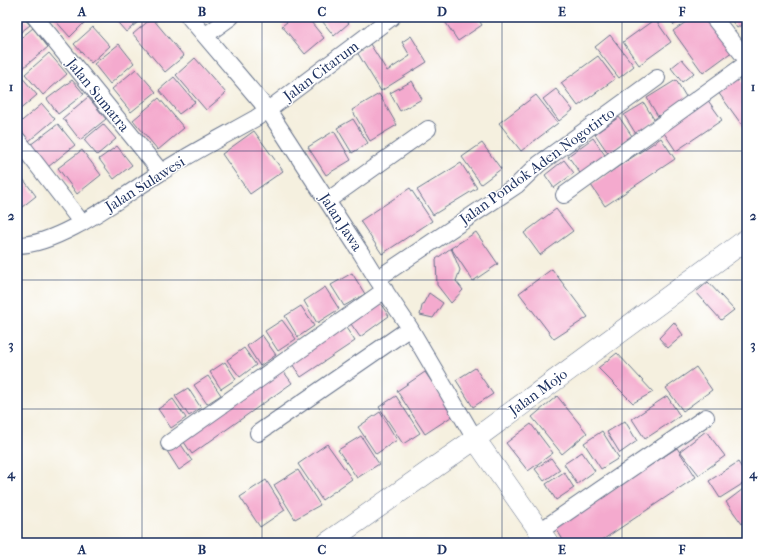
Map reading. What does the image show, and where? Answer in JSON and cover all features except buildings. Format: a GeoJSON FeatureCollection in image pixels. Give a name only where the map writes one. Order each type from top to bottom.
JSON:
{"type":"FeatureCollection","features":[{"type":"Feature","properties":{"kind":"street","name":"Jalan Sumatra"},"geometry":{"type":"LineString","coordinates":[[35,17],[161,172]]}},
{"type":"Feature","properties":{"kind":"street","name":"Jalan Jawa"},"geometry":{"type":"LineString","coordinates":[[189,17],[206,35],[268,110],[410,328],[475,439]]}},
{"type":"Feature","properties":{"kind":"street"},"geometry":{"type":"LineString","coordinates":[[206,35],[231,17]]}},
{"type":"Feature","properties":{"kind":"street","name":"Jalan Citarum"},"geometry":{"type":"LineString","coordinates":[[268,110],[392,17]]}},
{"type":"Feature","properties":{"kind":"street"},"geometry":{"type":"LineString","coordinates":[[564,195],[745,55],[713,17]]}},
{"type":"Feature","properties":{"kind":"street","name":"Jalan Pondok Aden Nogotirto"},"geometry":{"type":"LineString","coordinates":[[169,443],[517,185],[539,164],[657,78]]}},
{"type":"Feature","properties":{"kind":"street","name":"Jalan Sulawesi"},"geometry":{"type":"LineString","coordinates":[[17,245],[48,239],[82,223],[161,172],[268,110]]}},
{"type":"Feature","properties":{"kind":"street"},"geometry":{"type":"LineString","coordinates":[[327,201],[428,129]]}},
{"type":"Feature","properties":{"kind":"street"},"geometry":{"type":"LineString","coordinates":[[17,139],[82,223]]}},
{"type":"Feature","properties":{"kind":"street","name":"Jalan Mojo"},"geometry":{"type":"LineString","coordinates":[[327,543],[475,439],[747,239]]}},
{"type":"Feature","properties":{"kind":"street"},"geometry":{"type":"LineString","coordinates":[[258,433],[410,328]]}},
{"type":"Feature","properties":{"kind":"street"},"geometry":{"type":"LineString","coordinates":[[475,439],[544,537],[706,417]]}}]}
